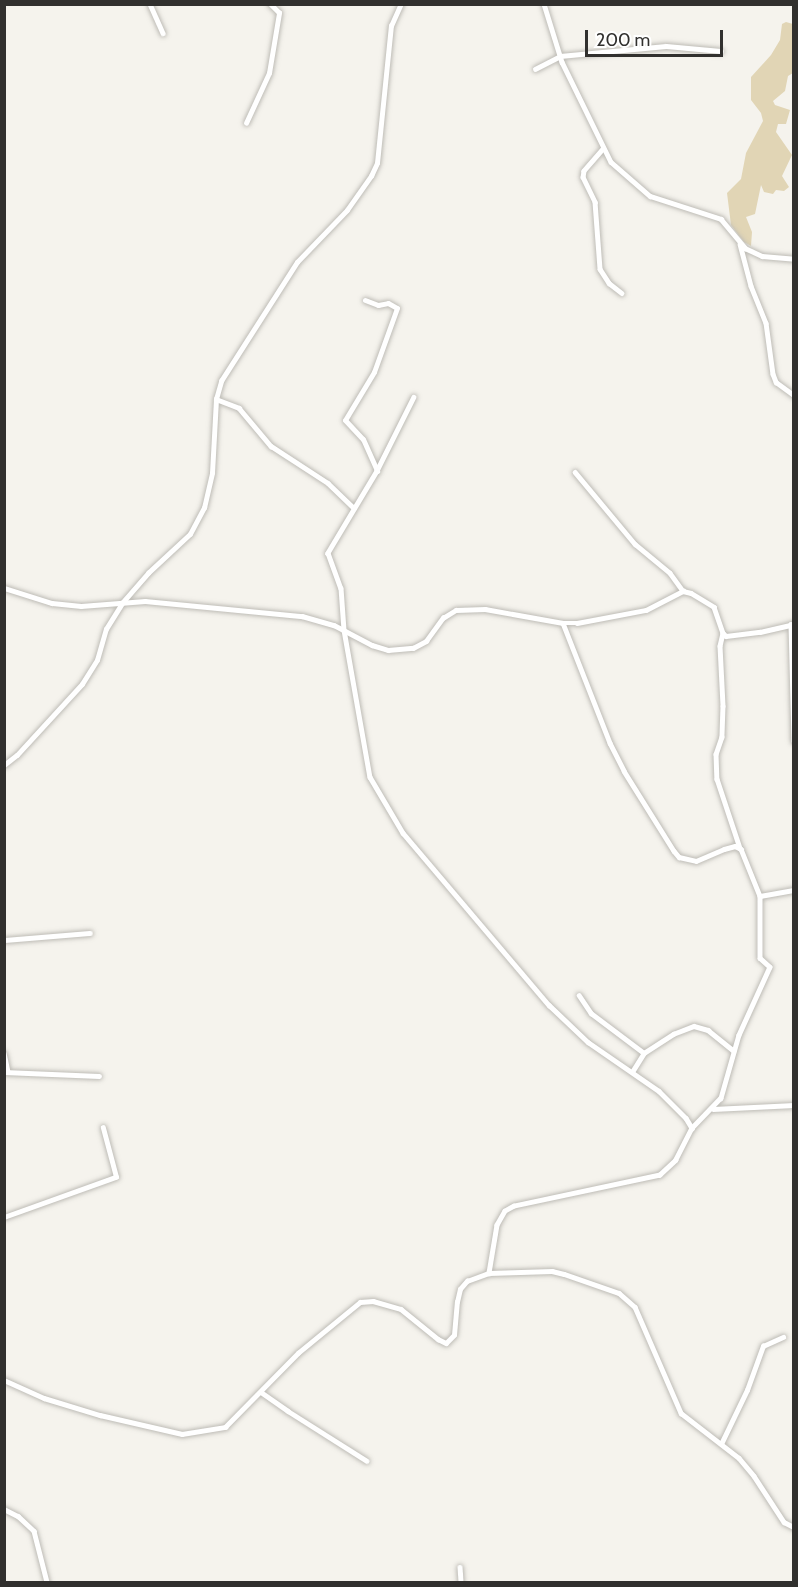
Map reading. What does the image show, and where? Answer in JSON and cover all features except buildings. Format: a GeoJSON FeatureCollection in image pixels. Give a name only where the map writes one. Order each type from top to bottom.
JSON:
{"type":"FeatureCollection","features":[{"type":"Feature","properties":{"kind":"street"},"geometry":{"type":"LineString","coordinates":[[150,4],[163,33]]}},
{"type":"Feature","properties":{"kind":"street"},"geometry":{"type":"LineString","coordinates":[[246,123],[269,73],[279,13],[270,4]]}},
{"type":"Feature","properties":{"kind":"street"},"geometry":{"type":"LineString","coordinates":[[4,765],[17,755],[81,684],[96,660],[105,629],[122,603],[148,573],[190,534],[204,508],[212,473],[216,399],[221,381],[278,289],[297,262],[347,210],[371,176],[380,154],[383,93],[391,26],[401,4]]}},
{"type":"Feature","properties":{"kind":"street"},"geometry":{"type":"LineString","coordinates":[[544,4],[560,56],[611,162],[650,196],[721,219],[740,243],[762,256],[794,259]]}},
{"type":"Feature","properties":{"kind":"street"},"geometry":{"type":"LineString","coordinates":[[535,69],[560,56],[666,46],[721,51]]}},
{"type":"Feature","properties":{"kind":"street"},"geometry":{"type":"LineString","coordinates":[[603,149],[584,171],[583,177],[594,202],[600,269],[609,283],[622,293]]}},
{"type":"Feature","properties":{"kind":"street"},"geometry":{"type":"LineString","coordinates":[[740,243],[751,286],[766,323],[772,374],[776,382],[794,395]]}},
{"type":"Feature","properties":{"kind":"street"},"geometry":{"type":"LineString","coordinates":[[365,300],[378,305],[388,303],[397,308],[374,372],[345,420],[363,439],[377,471]]}},
{"type":"Feature","properties":{"kind":"street"},"geometry":{"type":"LineString","coordinates":[[414,397],[377,471],[328,553],[341,588],[344,630],[370,777],[403,833],[568,1025],[605,1056],[632,1072],[665,1097],[692,1128]]}},
{"type":"Feature","properties":{"kind":"street"},"geometry":{"type":"LineString","coordinates":[[216,399],[238,408],[271,446],[328,483],[354,508]]}},
{"type":"Feature","properties":{"kind":"street"},"geometry":{"type":"LineString","coordinates":[[575,472],[635,544],[670,573],[682,591]]}},
{"type":"Feature","properties":{"kind":"street"},"geometry":{"type":"LineString","coordinates":[[4,588],[52,603],[71,605],[145,601],[302,616],[318,619],[372,645],[401,650],[426,641],[442,618],[456,610],[485,609],[563,623],[577,623],[646,610],[682,591],[691,593],[714,608],[723,633],[720,646],[722,737],[716,754],[717,779],[760,897],[760,958],[770,967],[734,1051],[721,1098],[692,1128],[676,1160],[660,1175],[514,1206],[505,1211],[497,1225],[489,1273]]}},
{"type":"Feature","properties":{"kind":"street"},"geometry":{"type":"LineString","coordinates":[[563,623],[610,743],[624,771],[674,851],[679,856],[696,861],[735,846],[741,849]]}},
{"type":"Feature","properties":{"kind":"street"},"geometry":{"type":"LineString","coordinates":[[723,633],[726,636],[739,636],[792,624],[794,741]]}},
{"type":"Feature","properties":{"kind":"street"},"geometry":{"type":"LineString","coordinates":[[760,897],[794,890]]}},
{"type":"Feature","properties":{"kind":"street"},"geometry":{"type":"LineString","coordinates":[[4,940],[90,933]]}},
{"type":"Feature","properties":{"kind":"street"},"geometry":{"type":"LineString","coordinates":[[579,995],[591,1012],[644,1053]]}},
{"type":"Feature","properties":{"kind":"street"},"geometry":{"type":"LineString","coordinates":[[632,1072],[644,1053],[673,1034],[697,1025],[719,1036],[734,1051]]}},
{"type":"Feature","properties":{"kind":"street"},"geometry":{"type":"LineString","coordinates":[[4,1053],[6,1072],[99,1076]]}},
{"type":"Feature","properties":{"kind":"street"},"geometry":{"type":"LineString","coordinates":[[712,1109],[794,1104]]}},
{"type":"Feature","properties":{"kind":"street"},"geometry":{"type":"LineString","coordinates":[[4,1217],[116,1177],[103,1128]]}},
{"type":"Feature","properties":{"kind":"street"},"geometry":{"type":"LineString","coordinates":[[4,1380],[44,1398],[100,1415],[182,1434],[225,1427],[298,1353],[349,1309],[366,1300],[401,1310],[438,1339],[446,1342],[454,1335],[460,1289],[467,1281],[489,1273],[564,1274],[618,1293],[628,1300],[641,1318],[681,1413],[747,1466],[784,1522],[794,1527]]}},
{"type":"Feature","properties":{"kind":"street"},"geometry":{"type":"LineString","coordinates":[[722,1444],[764,1346],[783,1337]]}},
{"type":"Feature","properties":{"kind":"street"},"geometry":{"type":"LineString","coordinates":[[261,1392],[367,1461]]}},
{"type":"Feature","properties":{"kind":"street"},"geometry":{"type":"LineString","coordinates":[[4,1509],[18,1516],[34,1531],[47,1582]]}},
{"type":"Feature","properties":{"kind":"street"},"geometry":{"type":"LineString","coordinates":[[460,1567],[461,1582]]}},
{"type":"Feature","properties":{"kind":"shaded area"},"geometry":{"type":"Polygon","coordinates":[[[786,22],[793,24],[793,73],[788,76],[785,91],[773,101],[775,105],[790,110],[786,124],[778,124],[776,132],[792,155],[782,176],[789,187],[784,191],[776,190],[773,194],[764,192],[761,185],[755,214],[746,217],[752,232],[751,246],[744,242],[731,225],[727,193],[741,179],[746,153],[763,121],[761,113],[751,100],[751,77],[771,55],[780,40],[782,24],[786,22]]]}}]}
